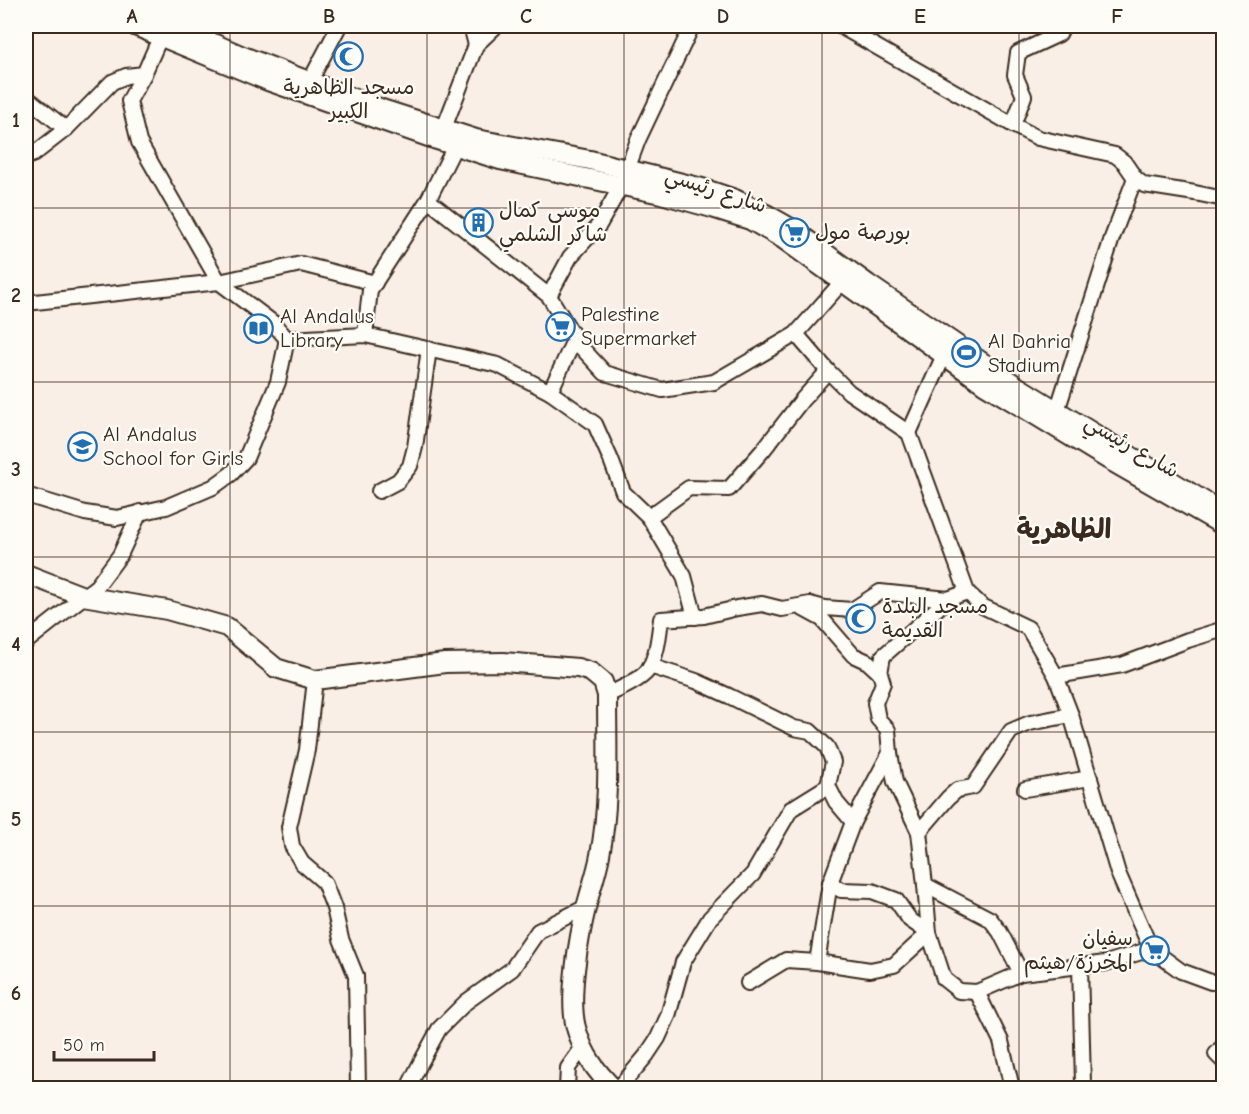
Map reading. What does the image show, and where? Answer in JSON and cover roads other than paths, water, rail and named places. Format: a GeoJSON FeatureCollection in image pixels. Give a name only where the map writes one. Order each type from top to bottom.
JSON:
{"type":"FeatureCollection","features":[{"type":"Feature","properties":{"kind":"main road","name":"شارع رئيسي"},"geometry":{"type":"LineString","coordinates":[[135,26],[166,29],[382,109],[476,139],[590,160],[624,177]]}},
{"type":"Feature","properties":{"kind":"main road","name":"شارع رئيسي"},"geometry":{"type":"LineString","coordinates":[[166,29],[268,81],[500,160],[702,188],[735,199],[768,214],[791,228],[845,275],[944,355],[984,384],[1050,415],[1224,512]]}},
{"type":"Feature","properties":{"kind":"main road","name":"شارع رئيسي"},"geometry":{"type":"LineString","coordinates":[[845,275],[1017,386],[1050,415],[1224,526]]}},
{"type":"Feature","properties":{"kind":"main road"},"geometry":{"type":"LineString","coordinates":[[26,574],[83,596],[167,610],[227,627],[276,668],[315,680],[445,663],[502,662],[578,668],[591,672],[603,682],[607,695],[607,801],[600,856],[586,907],[575,966],[573,1009],[576,1029],[583,1047],[596,1071],[613,1089]]}},
{"type":"Feature","properties":{"kind":"street"},"geometry":{"type":"LineString","coordinates":[[310,81],[339,26]]}},
{"type":"Feature","properties":{"kind":"street"},"geometry":{"type":"LineString","coordinates":[[471,26],[476,45]]}},
{"type":"Feature","properties":{"kind":"street"},"geometry":{"type":"LineString","coordinates":[[444,128],[476,45],[496,26]]}},
{"type":"Feature","properties":{"kind":"street"},"geometry":{"type":"LineString","coordinates":[[549,296],[570,257],[599,225],[624,177],[638,140],[692,26]]}},
{"type":"Feature","properties":{"kind":"street"},"geometry":{"type":"LineString","coordinates":[[840,26],[1038,138],[1115,155],[1144,185],[1224,199]]}},
{"type":"Feature","properties":{"kind":"street"},"geometry":{"type":"LineString","coordinates":[[1013,125],[1024,96],[1015,75],[1018,53],[1059,34],[1063,26]]}},
{"type":"Feature","properties":{"kind":"street"},"geometry":{"type":"LineString","coordinates":[[166,29],[129,101],[139,142],[219,282],[272,322],[287,339]]}},
{"type":"Feature","properties":{"kind":"street"},"geometry":{"type":"LineString","coordinates":[[26,157],[34,154],[66,129],[112,82],[126,76],[144,74]]}},
{"type":"Feature","properties":{"kind":"street"},"geometry":{"type":"LineString","coordinates":[[26,97],[66,129]]}},
{"type":"Feature","properties":{"kind":"street"},"geometry":{"type":"LineString","coordinates":[[365,335],[370,290],[428,200],[455,146]]}},
{"type":"Feature","properties":{"kind":"street"},"geometry":{"type":"LineString","coordinates":[[1050,415],[1135,178]]}},
{"type":"Feature","properties":{"kind":"street"},"geometry":{"type":"LineString","coordinates":[[428,200],[549,296],[579,345],[605,373],[662,390],[714,382],[796,334],[845,275]]}},
{"type":"Feature","properties":{"kind":"street"},"geometry":{"type":"LineString","coordinates":[[26,303],[219,282],[301,264],[375,283]]}},
{"type":"Feature","properties":{"kind":"street"},"geometry":{"type":"LineString","coordinates":[[796,334],[849,392],[909,433],[967,592],[982,606],[1028,628],[1056,676],[1071,715],[1118,873],[1151,949],[1181,970],[1211,982],[1224,982]]}},
{"type":"Feature","properties":{"kind":"street"},"geometry":{"type":"LineString","coordinates":[[287,339],[365,335],[498,365],[550,392],[595,424],[623,492],[649,517],[684,576],[695,617]]}},
{"type":"Feature","properties":{"kind":"street"},"geometry":{"type":"LineString","coordinates":[[550,392],[575,338]]}},
{"type":"Feature","properties":{"kind":"street"},"geometry":{"type":"LineString","coordinates":[[26,495],[85,513],[117,518],[166,507],[213,487],[231,474],[246,458],[278,382],[287,339]]}},
{"type":"Feature","properties":{"kind":"street"},"geometry":{"type":"LineString","coordinates":[[379,491],[398,482],[410,466],[415,447],[429,349]]}},
{"type":"Feature","properties":{"kind":"street"},"geometry":{"type":"LineString","coordinates":[[909,433],[944,355]]}},
{"type":"Feature","properties":{"kind":"street"},"geometry":{"type":"LineString","coordinates":[[649,517],[689,488],[729,489],[828,371]]}},
{"type":"Feature","properties":{"kind":"street"},"geometry":{"type":"LineString","coordinates":[[26,642],[97,586],[120,555],[140,513]]}},
{"type":"Feature","properties":{"kind":"street"},"geometry":{"type":"LineString","coordinates":[[607,695],[629,685],[648,671],[656,652],[661,619],[695,617],[762,604],[782,609],[810,604],[825,608],[852,610],[880,592],[948,599]]}},
{"type":"Feature","properties":{"kind":"street"},"geometry":{"type":"LineString","coordinates":[[967,592],[948,599],[883,656],[880,673],[883,683],[875,704],[878,719],[888,730],[896,782],[919,832],[929,933],[944,979],[959,991],[977,992],[1021,973],[1106,963],[1151,949]]}},
{"type":"Feature","properties":{"kind":"street"},"geometry":{"type":"LineString","coordinates":[[799,606],[822,619],[853,655],[868,662],[880,673]]}},
{"type":"Feature","properties":{"kind":"street"},"geometry":{"type":"LineString","coordinates":[[1056,676],[1122,665],[1224,629]]}},
{"type":"Feature","properties":{"kind":"street"},"geometry":{"type":"LineString","coordinates":[[650,666],[696,681],[794,728],[810,731],[827,747],[834,762],[828,786],[836,802],[852,822]]}},
{"type":"Feature","properties":{"kind":"street"},"geometry":{"type":"LineString","coordinates":[[315,680],[307,750],[289,827],[292,846],[302,862],[324,882],[334,908],[341,939],[356,975],[358,1089]]}},
{"type":"Feature","properties":{"kind":"street"},"geometry":{"type":"LineString","coordinates":[[919,832],[957,790],[973,787],[1011,731],[1030,723],[1071,715]]}},
{"type":"Feature","properties":{"kind":"street"},"geometry":{"type":"LineString","coordinates":[[818,962],[830,883],[852,822],[891,753]]}},
{"type":"Feature","properties":{"kind":"street"},"geometry":{"type":"LineString","coordinates":[[1025,789],[1090,778]]}},
{"type":"Feature","properties":{"kind":"street"},"geometry":{"type":"LineString","coordinates":[[619,1089],[658,1038],[668,1016],[683,962],[710,918],[753,874],[791,809],[828,786]]}},
{"type":"Feature","properties":{"kind":"street"},"geometry":{"type":"LineString","coordinates":[[830,883],[841,890],[872,891],[896,900],[910,920],[929,933]]}},
{"type":"Feature","properties":{"kind":"street"},"geometry":{"type":"LineString","coordinates":[[926,885],[990,919],[1000,932],[1021,973]]}},
{"type":"Feature","properties":{"kind":"street"},"geometry":{"type":"LineString","coordinates":[[408,1089],[440,1029],[466,1002],[512,969],[538,931],[586,907]]}},
{"type":"Feature","properties":{"kind":"street"},"geometry":{"type":"LineString","coordinates":[[748,983],[786,960],[870,970],[894,965],[929,933]]}},
{"type":"Feature","properties":{"kind":"street"},"geometry":{"type":"LineString","coordinates":[[1080,965],[1082,1089]]}},
{"type":"Feature","properties":{"kind":"street"},"geometry":{"type":"LineString","coordinates":[[977,992],[1001,1041],[1012,1089]]}},
{"type":"Feature","properties":{"kind":"street"},"geometry":{"type":"LineString","coordinates":[[1224,1045],[1216,1054],[1224,1062]]}},
{"type":"Feature","properties":{"kind":"street"},"geometry":{"type":"LineString","coordinates":[[567,1089],[568,1068],[583,1047]]}},
{"type":"Feature","properties":{"kind":"place","name":"مسجد الظاهرية الكبير"},"geometry":{"type":"Point","coordinates":[349,56]}},
{"type":"Feature","properties":{"kind":"place","name":"موسى كمال شاكر الشلمي"},"geometry":{"type":"Point","coordinates":[478,222]}},
{"type":"Feature","properties":{"kind":"place","name":"بورصة مول"},"geometry":{"type":"Point","coordinates":[794,232]}},
{"type":"Feature","properties":{"kind":"place","name":"Palestine Supermarket"},"geometry":{"type":"Point","coordinates":[560,326]}},
{"type":"Feature","properties":{"kind":"place","name":"Al Andalus Library"},"geometry":{"type":"Point","coordinates":[259,328]}},
{"type":"Feature","properties":{"kind":"place","name":"Al Dahria Stadium"},"geometry":{"type":"Point","coordinates":[967,353]}},
{"type":"Feature","properties":{"kind":"place","name":"Al Andalus School for Girls"},"geometry":{"type":"Point","coordinates":[82,446]}},
{"type":"Feature","properties":{"kind":"place","name":"مسجد البلدة القديمة"},"geometry":{"type":"Point","coordinates":[861,618]}},
{"type":"Feature","properties":{"kind":"place","name":"سفيان المخرزة/هيثم"},"geometry":{"type":"Point","coordinates":[1154,950]}},
{"type":"Feature","properties":{"kind":"district","name":"الظاهرية"},"geometry":{"type":"Point","coordinates":[1064,529]}}]}
